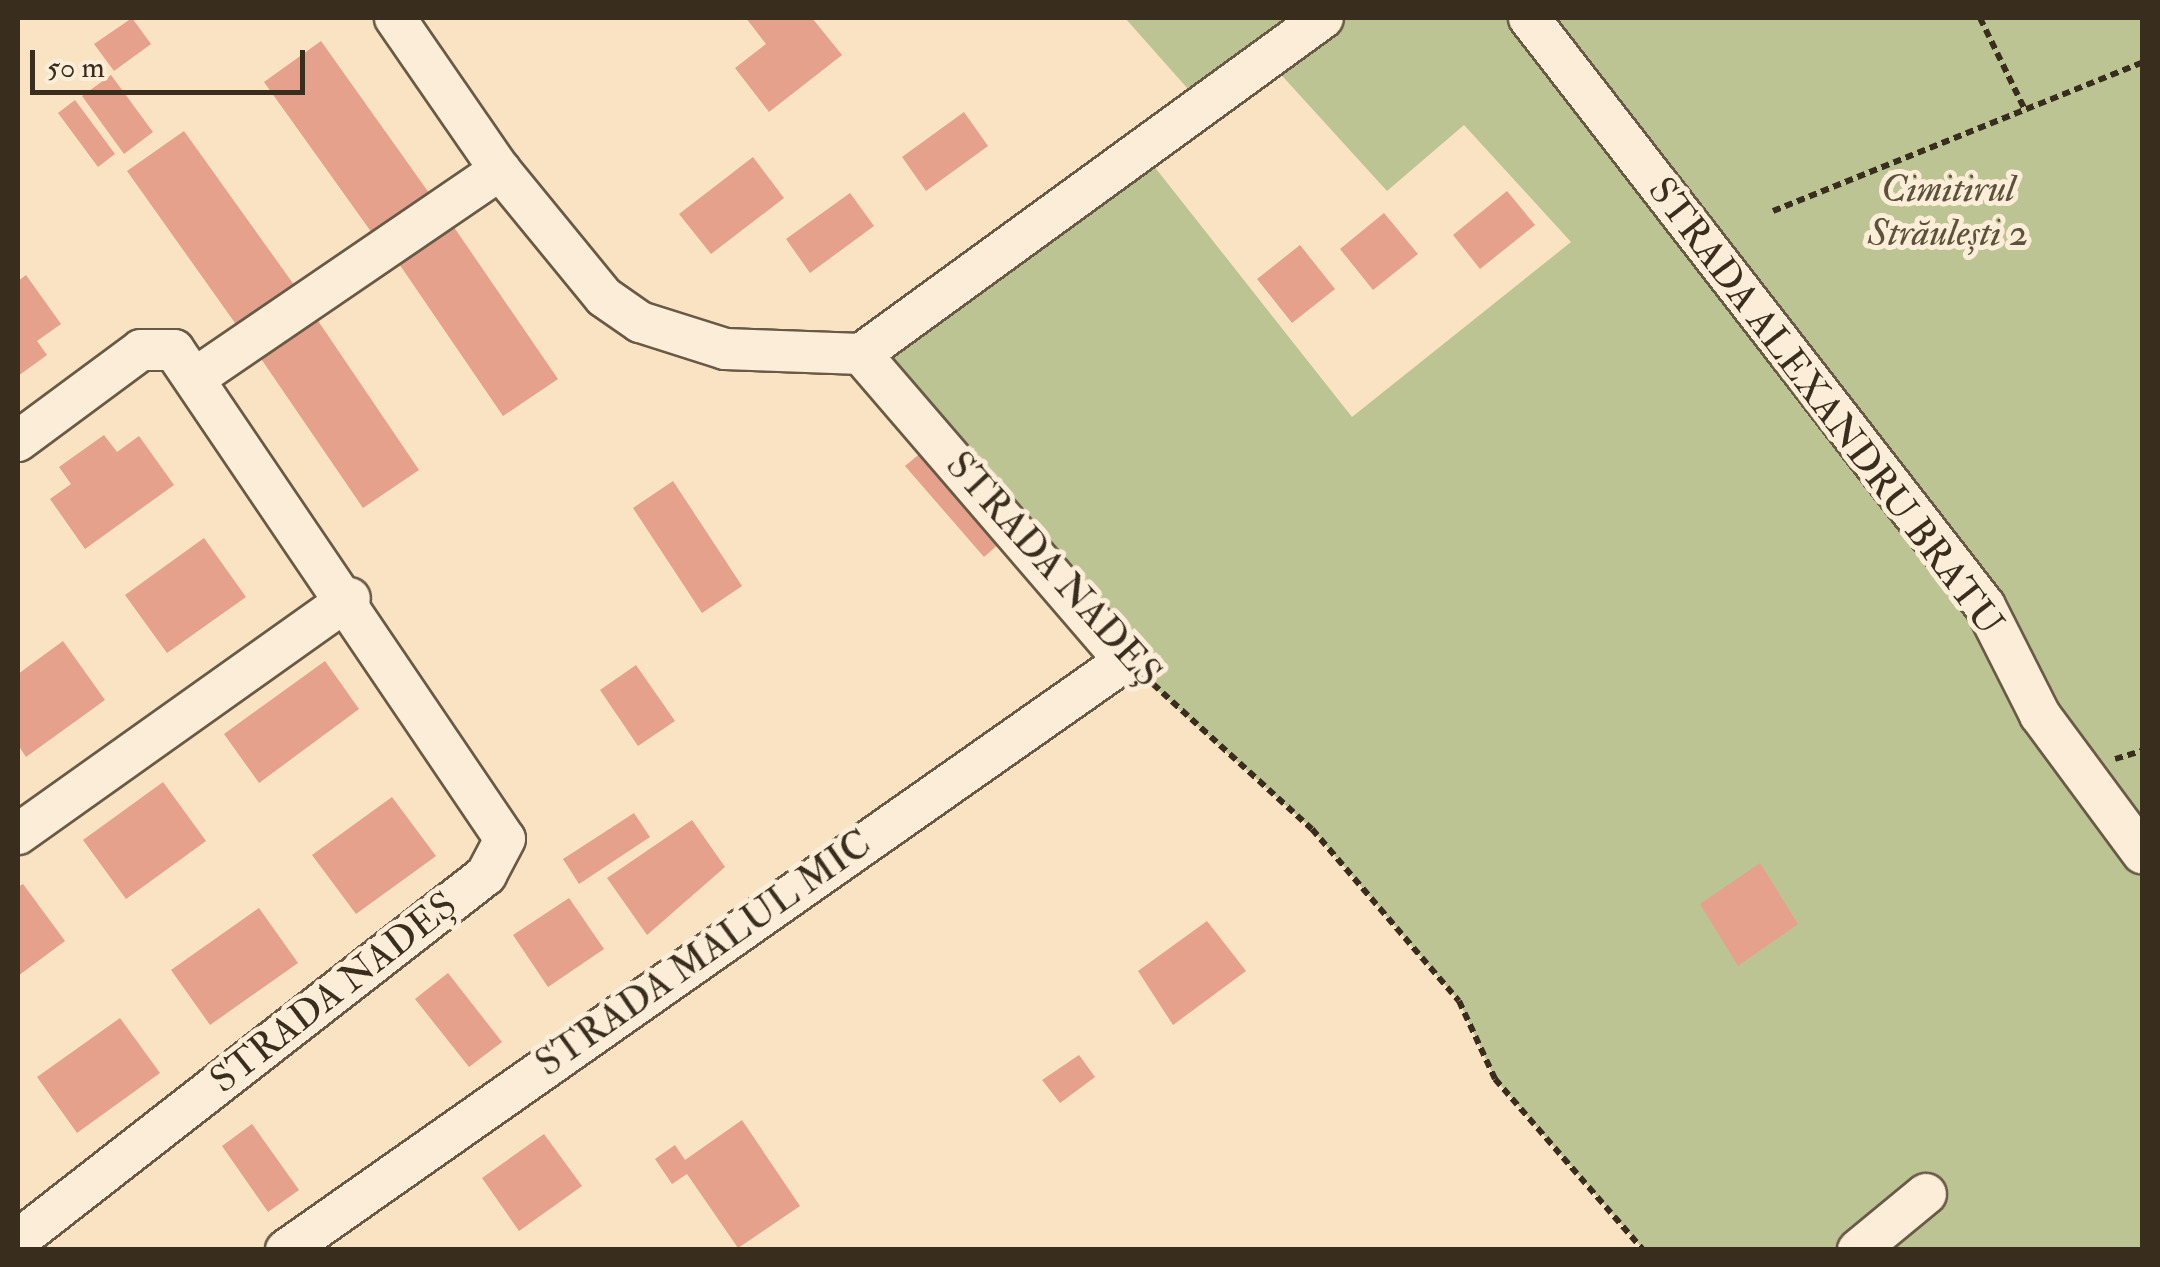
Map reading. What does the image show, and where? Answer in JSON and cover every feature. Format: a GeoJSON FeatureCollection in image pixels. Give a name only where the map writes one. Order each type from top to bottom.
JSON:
{"type":"FeatureCollection","features":[{"type":"Feature","properties":{"kind":"street"},"geometry":{"type":"LineString","coordinates":[[395,18],[500,170],[604,297],[640,322],[765,356],[861,354],[1323,18]]}},
{"type":"Feature","properties":{"kind":"street","name":"STRADA ALEXANDRU BRATU"},"geometry":{"type":"LineString","coordinates":[[1529,18],[1984,606],[2040,715],[2142,853]]}},
{"type":"Feature","properties":{"kind":"street"},"geometry":{"type":"LineString","coordinates":[[198,376],[500,170]]}},
{"type":"Feature","properties":{"kind":"street","name":"STRADA NADEȘ"},"geometry":{"type":"LineString","coordinates":[[18,441],[141,350],[174,350],[198,376],[498,819],[502,858],[18,1240]]}},
{"type":"Feature","properties":{"kind":"street","name":"STRADA NADEȘ"},"geometry":{"type":"LineString","coordinates":[[861,354],[1124,661]]}},
{"type":"Feature","properties":{"kind":"street"},"geometry":{"type":"LineString","coordinates":[[18,834],[350,598]]}},
{"type":"Feature","properties":{"kind":"street","name":"STRADA MALUL MIC"},"geometry":{"type":"LineString","coordinates":[[286,1250],[1124,661]]}},
{"type":"Feature","properties":{"kind":"street"},"geometry":{"type":"LineString","coordinates":[[1858,1250],[1926,1194]]}},
{"type":"Feature","properties":{"kind":"path"},"geometry":{"type":"LineString","coordinates":[[1980,18],[2025,110]]}},
{"type":"Feature","properties":{"kind":"path"},"geometry":{"type":"LineString","coordinates":[[1773,211],[2142,63]]}},
{"type":"Feature","properties":{"kind":"path","name":"STRADA NADEȘ"},"geometry":{"type":"LineString","coordinates":[[1124,661],[1312,829],[1458,1001],[1496,1079],[1643,1250]]}},
{"type":"Feature","properties":{"kind":"green space"},"geometry":{"type":"Polygon","coordinates":[[[1125,18],[1285,18],[1188,89],[1125,18]]]}},
{"type":"Feature","properties":{"kind":"green space","name":"Cimitirul Străulești 2"},"geometry":{"type":"Polygon","coordinates":[[[1290,18],[2142,18],[2142,1249],[1643,1249],[1495,1079],[1459,1001],[1312,829],[1125,661],[861,354],[1142,151],[1352,417],[1571,242],[1464,125],[1387,191],[1254,45],[1290,18]]]}},
{"type":"Feature","properties":{"kind":"building"},"geometry":{"type":"Polygon","coordinates":[[[132,18],[151,44],[114,71],[94,44],[132,18]]]}},
{"type":"Feature","properties":{"kind":"building"},"geometry":{"type":"Polygon","coordinates":[[[746,18],[812,18],[842,55],[769,112],[735,68],[766,44],[746,18]]]}},
{"type":"Feature","properties":{"kind":"building"},"geometry":{"type":"Polygon","coordinates":[[[321,41],[434,200],[377,240],[264,82],[321,41]]]}},
{"type":"Feature","properties":{"kind":"building"},"geometry":{"type":"Polygon","coordinates":[[[111,75],[153,132],[124,154],[82,96],[111,75]]]}},
{"type":"Feature","properties":{"kind":"building"},"geometry":{"type":"Polygon","coordinates":[[[75,100],[115,154],[98,167],[58,113],[75,100]]]}},
{"type":"Feature","properties":{"kind":"building"},"geometry":{"type":"Polygon","coordinates":[[[964,112],[988,146],[926,191],[902,157],[964,112]]]}},
{"type":"Feature","properties":{"kind":"building"},"geometry":{"type":"Polygon","coordinates":[[[184,131],[297,289],[240,330],[127,171],[184,131]]]}},
{"type":"Feature","properties":{"kind":"building"},"geometry":{"type":"Polygon","coordinates":[[[753,157],[784,198],[711,254],[679,214],[753,157]]]}},
{"type":"Feature","properties":{"kind":"building"},"geometry":{"type":"Polygon","coordinates":[[[1507,191],[1535,225],[1480,269],[1453,235],[1507,191]]]}},
{"type":"Feature","properties":{"kind":"building"},"geometry":{"type":"Polygon","coordinates":[[[850,193],[874,226],[810,273],[786,239],[850,193]]]}},
{"type":"Feature","properties":{"kind":"building"},"geometry":{"type":"Polygon","coordinates":[[[1384,213],[1418,254],[1373,290],[1340,249],[1384,213]]]}},
{"type":"Feature","properties":{"kind":"building"},"geometry":{"type":"Polygon","coordinates":[[[447,217],[558,379],[503,416],[393,255],[447,217]]]}},
{"type":"Feature","properties":{"kind":"building"},"geometry":{"type":"Polygon","coordinates":[[[1300,245],[1335,289],[1292,323],[1257,279],[1300,245]]]}},
{"type":"Feature","properties":{"kind":"building"},"geometry":{"type":"Polygon","coordinates":[[[26,275],[61,324],[37,341],[47,355],[18,376],[18,281],[26,275]]]}},
{"type":"Feature","properties":{"kind":"building"},"geometry":{"type":"Polygon","coordinates":[[[310,309],[419,470],[363,508],[253,347],[310,309]]]}},
{"type":"Feature","properties":{"kind":"building"},"geometry":{"type":"Polygon","coordinates":[[[104,435],[117,452],[139,436],[174,485],[85,549],[50,499],[71,484],[59,467],[104,435]]]}},
{"type":"Feature","properties":{"kind":"building"},"geometry":{"type":"Polygon","coordinates":[[[923,451],[1001,542],[984,557],[905,466],[923,451]]]}},
{"type":"Feature","properties":{"kind":"building"},"geometry":{"type":"Polygon","coordinates":[[[673,481],[742,586],[702,613],[633,508],[673,481]]]}},
{"type":"Feature","properties":{"kind":"building"},"geometry":{"type":"Polygon","coordinates":[[[204,538],[246,597],[167,653],[125,595],[204,538]]]}},
{"type":"Feature","properties":{"kind":"building"},"geometry":{"type":"Polygon","coordinates":[[[63,641],[105,700],[26,757],[18,745],[18,674],[63,641]]]}},
{"type":"Feature","properties":{"kind":"building"},"geometry":{"type":"Polygon","coordinates":[[[325,661],[359,709],[259,783],[224,734],[325,661]]]}},
{"type":"Feature","properties":{"kind":"building"},"geometry":{"type":"Polygon","coordinates":[[[636,665],[675,721],[638,746],[600,690],[636,665]]]}},
{"type":"Feature","properties":{"kind":"building"},"geometry":{"type":"Polygon","coordinates":[[[163,782],[206,841],[126,899],[83,840],[163,782]]]}},
{"type":"Feature","properties":{"kind":"building"},"geometry":{"type":"Polygon","coordinates":[[[392,797],[436,856],[356,914],[312,855],[392,797]]]}},
{"type":"Feature","properties":{"kind":"building"},"geometry":{"type":"Polygon","coordinates":[[[634,813],[650,837],[579,884],[563,859],[634,813]]]}},
{"type":"Feature","properties":{"kind":"building"},"geometry":{"type":"Polygon","coordinates":[[[692,820],[725,867],[647,935],[607,878],[692,820]]]}},
{"type":"Feature","properties":{"kind":"building"},"geometry":{"type":"Polygon","coordinates":[[[1760,863],[1798,924],[1738,966],[1700,904],[1760,863]]]}},
{"type":"Feature","properties":{"kind":"building"},"geometry":{"type":"Polygon","coordinates":[[[23,884],[65,941],[18,976],[18,887],[23,884]]]}},
{"type":"Feature","properties":{"kind":"building"},"geometry":{"type":"Polygon","coordinates":[[[569,898],[604,949],[548,987],[513,935],[569,898]]]}},
{"type":"Feature","properties":{"kind":"building"},"geometry":{"type":"Polygon","coordinates":[[[259,908],[298,963],[210,1025],[171,970],[259,908]]]}},
{"type":"Feature","properties":{"kind":"building"},"geometry":{"type":"Polygon","coordinates":[[[1207,921],[1246,971],[1173,1025],[1138,971],[1207,921]]]}},
{"type":"Feature","properties":{"kind":"building"},"geometry":{"type":"Polygon","coordinates":[[[448,973],[502,1042],[469,1067],[415,999],[448,973]]]}},
{"type":"Feature","properties":{"kind":"building"},"geometry":{"type":"Polygon","coordinates":[[[120,1018],[160,1073],[77,1133],[37,1077],[120,1018]]]}},
{"type":"Feature","properties":{"kind":"building"},"geometry":{"type":"Polygon","coordinates":[[[1079,1055],[1095,1077],[1060,1103],[1042,1080],[1079,1055]]]}},
{"type":"Feature","properties":{"kind":"building"},"geometry":{"type":"Polygon","coordinates":[[[742,1120],[800,1206],[738,1248],[687,1174],[672,1184],[655,1159],[675,1145],[685,1160],[742,1120]]]}},
{"type":"Feature","properties":{"kind":"building"},"geometry":{"type":"Polygon","coordinates":[[[252,1124],[299,1190],[268,1212],[222,1146],[252,1124]]]}},
{"type":"Feature","properties":{"kind":"building"},"geometry":{"type":"Polygon","coordinates":[[[544,1134],[582,1186],[519,1231],[482,1178],[544,1134]]]}}]}
